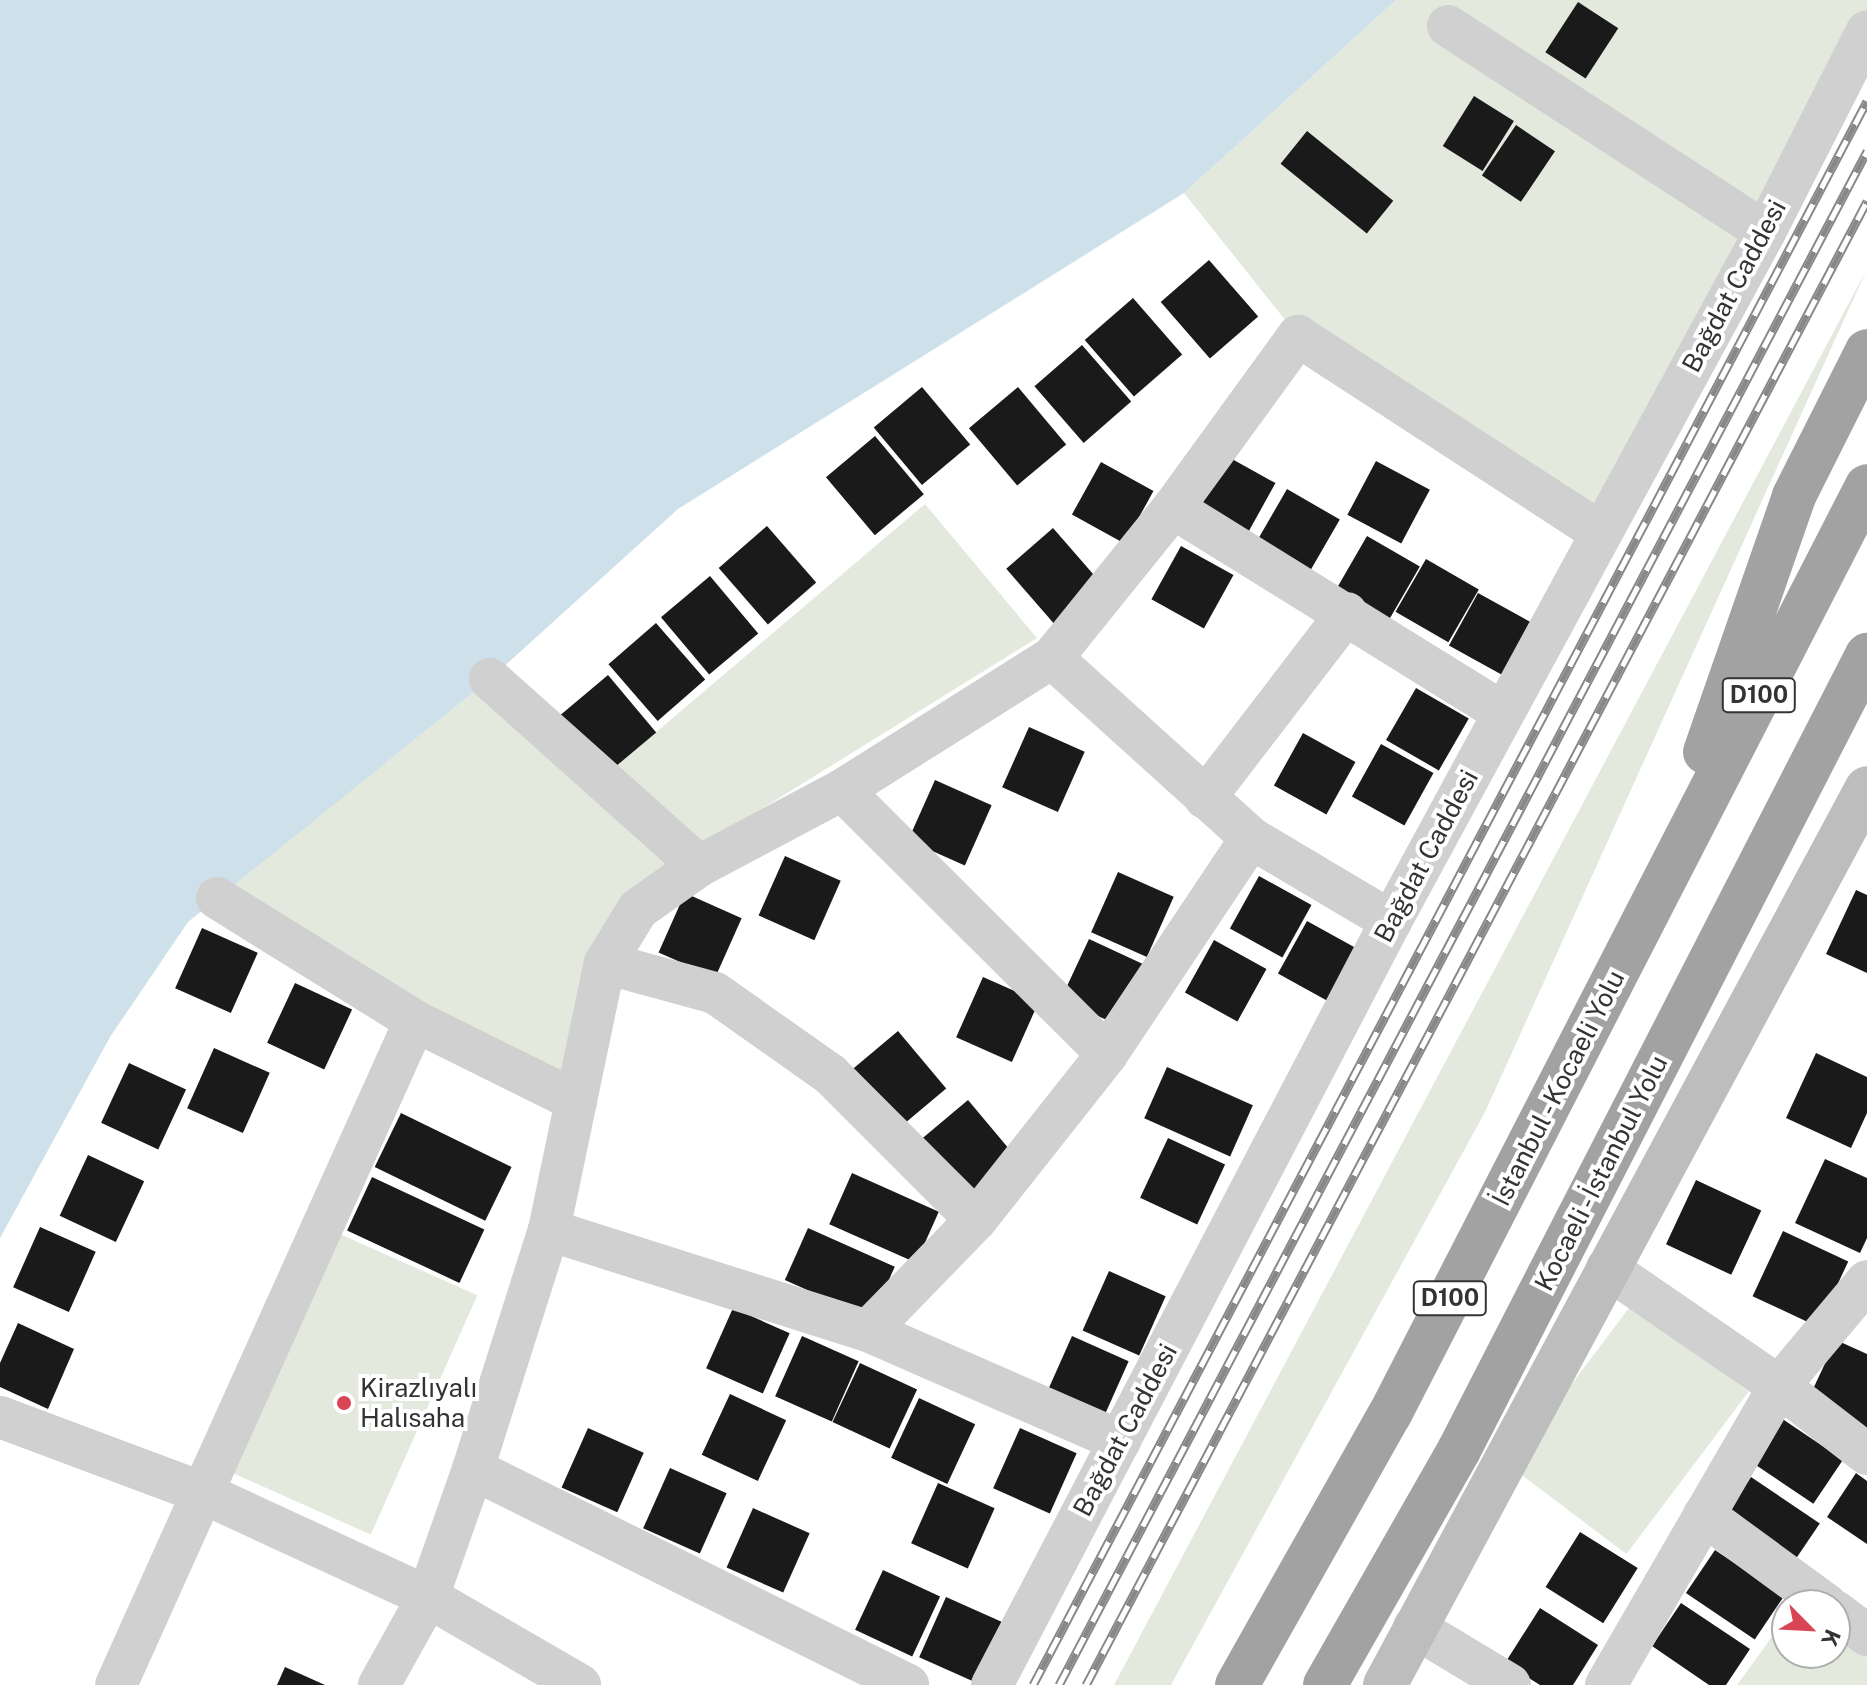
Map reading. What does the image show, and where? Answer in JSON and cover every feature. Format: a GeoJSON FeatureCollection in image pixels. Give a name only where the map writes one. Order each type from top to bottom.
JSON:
{"type":"FeatureCollection","features":[{"type":"Feature","properties":{"kind":"highway"},"geometry":{"type":"LineString","coordinates":[[1652,905],[1794,496],[1867,351]]}},
{"type":"Feature","properties":{"kind":"highway","name":"İstanbul - Kocaeli Yolu"},"geometry":{"type":"LineString","coordinates":[[1237,1685],[1390,1414],[1867,486]]}},
{"type":"Feature","properties":{"kind":"highway","name":"Kocaeli - İstanbul Yolu"},"geometry":{"type":"LineString","coordinates":[[1325,1685],[1459,1450],[1867,655]]}},
{"type":"Feature","properties":{"kind":"highway"},"geometry":{"type":"LineString","coordinates":[[1716,947],[1867,710]]}},
{"type":"Feature","properties":{"kind":"main road"},"geometry":{"type":"LineString","coordinates":[[1385,1685],[1607,1268],[1860,816]]}},
{"type":"Feature","properties":{"kind":"street"},"geometry":{"type":"LineString","coordinates":[[1448,26],[1765,232]]}},
{"type":"Feature","properties":{"kind":"street","name":"Bağdat Caddesi"},"geometry":{"type":"LineString","coordinates":[[992,1685],[1391,921],[1765,232],[1867,31]]}},
{"type":"Feature","properties":{"kind":"street"},"geometry":{"type":"LineString","coordinates":[[379,1685],[428,1597],[473,1469],[549,1230],[605,963],[638,909],[699,866],[842,790],[1052,658],[1173,508],[1298,336],[1601,533]]}},
{"type":"Feature","properties":{"kind":"street"},"geometry":{"type":"LineString","coordinates":[[1173,508],[1347,613],[1502,712]]}},
{"type":"Feature","properties":{"kind":"street"},"geometry":{"type":"LineString","coordinates":[[1205,798],[1347,613]]}},
{"type":"Feature","properties":{"kind":"street"},"geometry":{"type":"LineString","coordinates":[[1052,658],[1251,838],[1391,921]]}},
{"type":"Feature","properties":{"kind":"street"},"geometry":{"type":"LineString","coordinates":[[490,679],[699,866]]}},
{"type":"Feature","properties":{"kind":"street"},"geometry":{"type":"LineString","coordinates":[[842,790],[1107,1054]]}},
{"type":"Feature","properties":{"kind":"street"},"geometry":{"type":"LineString","coordinates":[[868,1331],[976,1220],[1107,1054],[1251,838]]}},
{"type":"Feature","properties":{"kind":"street"},"geometry":{"type":"LineString","coordinates":[[217,898],[415,1021],[576,1101]]}},
{"type":"Feature","properties":{"kind":"street"},"geometry":{"type":"LineString","coordinates":[[605,963],[715,993],[830,1074],[976,1220]]}},
{"type":"Feature","properties":{"kind":"street"},"geometry":{"type":"LineString","coordinates":[[116,1685],[415,1021]]}},
{"type":"Feature","properties":{"kind":"street"},"geometry":{"type":"LineString","coordinates":[[549,1230],[868,1331],[1120,1441]]}},
{"type":"Feature","properties":{"kind":"street"},"geometry":{"type":"LineString","coordinates":[[1607,1268],[1779,1386],[1867,1454]]}},
{"type":"Feature","properties":{"kind":"street"},"geometry":{"type":"LineString","coordinates":[[1606,1685],[1779,1386],[1867,1281]]}},
{"type":"Feature","properties":{"kind":"street"},"geometry":{"type":"LineString","coordinates":[[0,1417],[203,1493],[428,1597],[580,1685]]}},
{"type":"Feature","properties":{"kind":"street"},"geometry":{"type":"LineString","coordinates":[[473,1469],[908,1685]]}},
{"type":"Feature","properties":{"kind":"street"},"geometry":{"type":"LineString","coordinates":[[1704,1515],[1805,1589]]}},
{"type":"Feature","properties":{"kind":"street"},"geometry":{"type":"LineString","coordinates":[[1414,1627],[1510,1685]]}},
{"type":"Feature","properties":{"kind":"shaded area"},"geometry":{"type":"Polygon","coordinates":[[[1396,0],[1867,0],[1867,31],[1601,533],[1298,336],[1184,193],[1396,0]]]}},
{"type":"Feature","properties":{"kind":"shaded area"},"geometry":{"type":"Polygon","coordinates":[[[1867,269],[1485,1112],[1171,1685],[1114,1685],[1867,269]]]}},
{"type":"Feature","properties":{"kind":"shaded area"},"geometry":{"type":"Polygon","coordinates":[[[925,504],[1037,638],[702,846],[608,773],[925,504]]]}},
{"type":"Feature","properties":{"kind":"shaded area"},"geometry":{"type":"Polygon","coordinates":[[[490,679],[699,866],[638,909],[576,1101],[217,898],[490,679]]]}},
{"type":"Feature","properties":{"kind":"shaded area","name":"Kirazlıyalı Halısaha"},"geometry":{"type":"Polygon","coordinates":[[[333,1231],[477,1295],[371,1535],[226,1470],[333,1231]]]}},
{"type":"Feature","properties":{"kind":"shaded area"},"geometry":{"type":"Polygon","coordinates":[[[1632,1304],[1749,1392],[1626,1554],[1510,1466],[1632,1304]]]}},
{"type":"Feature","properties":{"kind":"shaded area"},"geometry":{"type":"Polygon","coordinates":[[[1771,1638],[1771,1669],[1851,1669],[1851,1646],[1867,1657],[1867,1685],[1737,1685],[1771,1638]]]}},
{"type":"Feature","properties":{"kind":"water"},"geometry":{"type":"Polygon","coordinates":[[[0,0],[1396,0],[1184,193],[678,509],[490,679],[188,922],[110,1037],[0,1238],[0,0]]]}},
{"type":"Feature","properties":{"kind":"building"},"geometry":{"type":"Polygon","coordinates":[[[1578,2],[1618,28],[1586,78],[1545,52],[1578,2]]]}},
{"type":"Feature","properties":{"kind":"building"},"geometry":{"type":"Polygon","coordinates":[[[1474,96],[1514,121],[1483,171],[1443,146],[1474,96]]]}},
{"type":"Feature","properties":{"kind":"building"},"geometry":{"type":"Polygon","coordinates":[[[1516,125],[1555,151],[1521,202],[1482,176],[1516,125]]]}},
{"type":"Feature","properties":{"kind":"building"},"geometry":{"type":"Polygon","coordinates":[[[1307,131],[1393,201],[1367,233],[1281,164],[1307,131]]]}},
{"type":"Feature","properties":{"kind":"building"},"geometry":{"type":"Polygon","coordinates":[[[1209,260],[1258,317],[1210,359],[1161,302],[1209,260]]]}},
{"type":"Feature","properties":{"kind":"building"},"geometry":{"type":"Polygon","coordinates":[[[1133,298],[1182,355],[1134,397],[1085,340],[1133,298]]]}},
{"type":"Feature","properties":{"kind":"building"},"geometry":{"type":"Polygon","coordinates":[[[1082,345],[1131,402],[1084,443],[1034,386],[1082,345]]]}},
{"type":"Feature","properties":{"kind":"building"},"geometry":{"type":"Polygon","coordinates":[[[922,387],[970,444],[922,485],[874,427],[922,387]]]}},
{"type":"Feature","properties":{"kind":"building"},"geometry":{"type":"Polygon","coordinates":[[[1018,387],[1066,444],[1017,486],[969,428],[1018,387]]]}},
{"type":"Feature","properties":{"kind":"building"},"geometry":{"type":"Polygon","coordinates":[[[875,436],[924,494],[875,535],[826,477],[875,436]]]}},
{"type":"Feature","properties":{"kind":"building"},"geometry":{"type":"Polygon","coordinates":[[[1223,454],[1275,483],[1246,536],[1194,506],[1223,454]]]}},
{"type":"Feature","properties":{"kind":"building"},"geometry":{"type":"Polygon","coordinates":[[[1376,461],[1430,490],[1401,543],[1347,515],[1376,461]]]}},
{"type":"Feature","properties":{"kind":"building"},"geometry":{"type":"Polygon","coordinates":[[[1101,462],[1153,491],[1124,544],[1072,514],[1101,462]]]}},
{"type":"Feature","properties":{"kind":"building"},"geometry":{"type":"Polygon","coordinates":[[[1287,489],[1340,520],[1309,572],[1256,542],[1287,489]]]}},
{"type":"Feature","properties":{"kind":"building"},"geometry":{"type":"Polygon","coordinates":[[[767,526],[816,583],[768,625],[719,568],[767,526]]]}},
{"type":"Feature","properties":{"kind":"building"},"geometry":{"type":"Polygon","coordinates":[[[1053,528],[1102,585],[1055,625],[1006,569],[1053,528]]]}},
{"type":"Feature","properties":{"kind":"building"},"geometry":{"type":"Polygon","coordinates":[[[1367,536],[1420,566],[1389,619],[1336,589],[1367,536]]]}},
{"type":"Feature","properties":{"kind":"building"},"geometry":{"type":"Polygon","coordinates":[[[1181,546],[1233,575],[1204,628],[1151,599],[1181,546]]]}},
{"type":"Feature","properties":{"kind":"building"},"geometry":{"type":"Polygon","coordinates":[[[1426,559],[1479,590],[1448,642],[1396,612],[1426,559]]]}},
{"type":"Feature","properties":{"kind":"building"},"geometry":{"type":"Polygon","coordinates":[[[710,576],[758,633],[709,675],[661,617],[710,576]]]}},
{"type":"Feature","properties":{"kind":"building"},"geometry":{"type":"Polygon","coordinates":[[[1478,593],[1530,622],[1501,675],[1449,645],[1478,593]]]}},
{"type":"Feature","properties":{"kind":"building"},"geometry":{"type":"Polygon","coordinates":[[[656,623],[705,680],[658,721],[608,664],[656,623]]]}},
{"type":"Feature","properties":{"kind":"building"},"geometry":{"type":"Polygon","coordinates":[[[608,675],[656,732],[607,774],[559,716],[608,675]]]}},
{"type":"Feature","properties":{"kind":"building"},"geometry":{"type":"Polygon","coordinates":[[[1416,688],[1469,718],[1439,770],[1386,740],[1416,688]]]}},
{"type":"Feature","properties":{"kind":"building"},"geometry":{"type":"Polygon","coordinates":[[[1029,727],[1085,752],[1058,812],[1002,787],[1029,727]]]}},
{"type":"Feature","properties":{"kind":"building"},"geometry":{"type":"Polygon","coordinates":[[[1303,733],[1355,762],[1326,815],[1274,785],[1303,733]]]}},
{"type":"Feature","properties":{"kind":"building"},"geometry":{"type":"Polygon","coordinates":[[[1381,744],[1433,773],[1404,826],[1352,796],[1381,744]]]}},
{"type":"Feature","properties":{"kind":"building"},"geometry":{"type":"Polygon","coordinates":[[[935,780],[992,805],[965,866],[908,840],[935,780]]]}},
{"type":"Feature","properties":{"kind":"building"},"geometry":{"type":"Polygon","coordinates":[[[785,856],[841,881],[814,940],[759,915],[785,856]]]}},
{"type":"Feature","properties":{"kind":"building"},"geometry":{"type":"Polygon","coordinates":[[[1118,872],[1174,897],[1147,957],[1091,932],[1118,872]]]}},
{"type":"Feature","properties":{"kind":"building"},"geometry":{"type":"Polygon","coordinates":[[[1259,876],[1311,905],[1282,958],[1230,928],[1259,876]]]}},
{"type":"Feature","properties":{"kind":"building"},"geometry":{"type":"Polygon","coordinates":[[[1856,890],[1867,895],[1867,973],[1826,954],[1856,890]]]}},
{"type":"Feature","properties":{"kind":"building"},"geometry":{"type":"Polygon","coordinates":[[[685,893],[742,918],[715,978],[659,952],[685,893]]]}},
{"type":"Feature","properties":{"kind":"building"},"geometry":{"type":"Polygon","coordinates":[[[1307,921],[1359,950],[1330,1003],[1278,973],[1307,921]]]}},
{"type":"Feature","properties":{"kind":"building"},"geometry":{"type":"Polygon","coordinates":[[[202,928],[258,953],[231,1013],[175,988],[202,928]]]}},
{"type":"Feature","properties":{"kind":"building"},"geometry":{"type":"Polygon","coordinates":[[[1089,939],[1146,966],[1118,1025],[1061,999],[1089,939]]]}},
{"type":"Feature","properties":{"kind":"building"},"geometry":{"type":"Polygon","coordinates":[[[1214,940],[1266,969],[1237,1022],[1185,992],[1214,940]]]}},
{"type":"Feature","properties":{"kind":"building"},"geometry":{"type":"Polygon","coordinates":[[[983,977],[1039,1002],[1012,1062],[956,1037],[983,977]]]}},
{"type":"Feature","properties":{"kind":"building"},"geometry":{"type":"Polygon","coordinates":[[[295,983],[352,1010],[324,1069],[267,1043],[295,983]]]}},
{"type":"Feature","properties":{"kind":"building"},"geometry":{"type":"Polygon","coordinates":[[[898,1031],[946,1088],[898,1129],[850,1071],[898,1031]]]}},
{"type":"Feature","properties":{"kind":"building"},"geometry":{"type":"Polygon","coordinates":[[[214,1048],[270,1073],[243,1133],[187,1108],[214,1048]]]}},
{"type":"Feature","properties":{"kind":"building"},"geometry":{"type":"Polygon","coordinates":[[[1816,1053],[1867,1077],[1867,1113],[1851,1148],[1786,1118],[1816,1053]]]}},
{"type":"Feature","properties":{"kind":"building"},"geometry":{"type":"Polygon","coordinates":[[[129,1063],[186,1090],[158,1149],[101,1123],[129,1063]]]}},
{"type":"Feature","properties":{"kind":"building"},"geometry":{"type":"Polygon","coordinates":[[[1167,1067],[1253,1105],[1230,1156],[1144,1118],[1167,1067]]]}},
{"type":"Feature","properties":{"kind":"building"},"geometry":{"type":"Polygon","coordinates":[[[968,1100],[1016,1157],[968,1198],[920,1140],[968,1100]]]}},
{"type":"Feature","properties":{"kind":"building"},"geometry":{"type":"Polygon","coordinates":[[[401,1113],[512,1167],[485,1221],[375,1167],[401,1113]]]}},
{"type":"Feature","properties":{"kind":"building"},"geometry":{"type":"Polygon","coordinates":[[[1168,1138],[1225,1165],[1197,1224],[1140,1198],[1168,1138]]]}},
{"type":"Feature","properties":{"kind":"building"},"geometry":{"type":"Polygon","coordinates":[[[88,1155],[144,1181],[116,1242],[60,1216],[88,1155]]]}},
{"type":"Feature","properties":{"kind":"building"},"geometry":{"type":"Polygon","coordinates":[[[1825,1159],[1867,1178],[1867,1238],[1860,1253],[1795,1223],[1825,1159]]]}},
{"type":"Feature","properties":{"kind":"building"},"geometry":{"type":"Polygon","coordinates":[[[852,1173],[939,1212],[916,1263],[829,1224],[852,1173]]]}},
{"type":"Feature","properties":{"kind":"building"},"geometry":{"type":"Polygon","coordinates":[[[372,1177],[484,1229],[459,1283],[347,1230],[372,1177]]]}},
{"type":"Feature","properties":{"kind":"building"},"geometry":{"type":"Polygon","coordinates":[[[1696,1180],[1761,1210],[1731,1275],[1666,1244],[1696,1180]]]}},
{"type":"Feature","properties":{"kind":"building"},"geometry":{"type":"Polygon","coordinates":[[[40,1227],[96,1252],[69,1312],[13,1287],[40,1227]]]}},
{"type":"Feature","properties":{"kind":"building"},"geometry":{"type":"Polygon","coordinates":[[[808,1228],[895,1267],[872,1319],[785,1280],[808,1228]]]}},
{"type":"Feature","properties":{"kind":"building"},"geometry":{"type":"Polygon","coordinates":[[[1783,1231],[1848,1261],[1818,1327],[1753,1296],[1783,1231]]]}},
{"type":"Feature","properties":{"kind":"building"},"geometry":{"type":"Polygon","coordinates":[[[1109,1271],[1166,1296],[1139,1356],[1083,1330],[1109,1271]]]}},
{"type":"Feature","properties":{"kind":"building"},"geometry":{"type":"Polygon","coordinates":[[[733,1308],[790,1333],[763,1394],[706,1368],[733,1308]]]}},
{"type":"Feature","properties":{"kind":"building"},"geometry":{"type":"Polygon","coordinates":[[[18,1323],[74,1349],[48,1409],[0,1387],[0,1363],[18,1323]]]}},
{"type":"Feature","properties":{"kind":"building"},"geometry":{"type":"Polygon","coordinates":[[[802,1336],[859,1361],[832,1422],[775,1396],[802,1336]]]}},
{"type":"Feature","properties":{"kind":"building"},"geometry":{"type":"Polygon","coordinates":[[[1072,1336],[1129,1361],[1102,1421],[1046,1395],[1072,1336]]]}},
{"type":"Feature","properties":{"kind":"building"},"geometry":{"type":"Polygon","coordinates":[[[1836,1340],[1867,1354],[1867,1432],[1806,1404],[1836,1340]]]}},
{"type":"Feature","properties":{"kind":"building"},"geometry":{"type":"Polygon","coordinates":[[[860,1363],[917,1390],[890,1449],[833,1422],[860,1363]]]}},
{"type":"Feature","properties":{"kind":"building"},"geometry":{"type":"Polygon","coordinates":[[[730,1394],[786,1420],[758,1481],[702,1455],[730,1394]]]}},
{"type":"Feature","properties":{"kind":"building"},"geometry":{"type":"Polygon","coordinates":[[[919,1398],[975,1424],[947,1484],[891,1458],[919,1398]]]}},
{"type":"Feature","properties":{"kind":"building"},"geometry":{"type":"Polygon","coordinates":[[[1775,1414],[1843,1460],[1813,1504],[1745,1458],[1775,1414]]]}},
{"type":"Feature","properties":{"kind":"building"},"geometry":{"type":"Polygon","coordinates":[[[588,1428],[644,1453],[617,1512],[562,1487],[588,1428]]]}},
{"type":"Feature","properties":{"kind":"building"},"geometry":{"type":"Polygon","coordinates":[[[1020,1428],[1077,1453],[1050,1514],[993,1488],[1020,1428]]]}},
{"type":"Feature","properties":{"kind":"building"},"geometry":{"type":"Polygon","coordinates":[[[670,1468],[727,1493],[700,1554],[643,1528],[670,1468]]]}},
{"type":"Feature","properties":{"kind":"building"},"geometry":{"type":"Polygon","coordinates":[[[1856,1473],[1867,1481],[1867,1544],[1827,1517],[1856,1473]]]}},
{"type":"Feature","properties":{"kind":"building"},"geometry":{"type":"Polygon","coordinates":[[[1751,1477],[1820,1523],[1790,1567],[1721,1521],[1751,1477]]]}},
{"type":"Feature","properties":{"kind":"building"},"geometry":{"type":"Polygon","coordinates":[[[938,1483],[995,1508],[968,1569],[911,1543],[938,1483]]]}},
{"type":"Feature","properties":{"kind":"building"},"geometry":{"type":"Polygon","coordinates":[[[753,1508],[810,1533],[783,1593],[727,1567],[753,1508]]]}},
{"type":"Feature","properties":{"kind":"building"},"geometry":{"type":"Polygon","coordinates":[[[1580,1532],[1638,1568],[1603,1623],[1546,1587],[1580,1532]]]}},
{"type":"Feature","properties":{"kind":"building"},"geometry":{"type":"Polygon","coordinates":[[[1715,1550],[1773,1589],[1771,1615],[1755,1640],[1686,1593],[1715,1550]]]}},
{"type":"Feature","properties":{"kind":"building"},"geometry":{"type":"Polygon","coordinates":[[[883,1570],[940,1597],[912,1656],[855,1630],[883,1570]]]}},
{"type":"Feature","properties":{"kind":"building"},"geometry":{"type":"Polygon","coordinates":[[[946,1597],[1003,1622],[976,1683],[919,1657],[946,1597]]]}},
{"type":"Feature","properties":{"kind":"building"},"geometry":{"type":"Polygon","coordinates":[[[1681,1603],[1750,1649],[1726,1685],[1709,1685],[1652,1646],[1681,1603]]]}},
{"type":"Feature","properties":{"kind":"building"},"geometry":{"type":"Polygon","coordinates":[[[1540,1608],[1598,1645],[1573,1685],[1540,1685],[1505,1663],[1540,1608]]]}},
{"type":"Feature","properties":{"kind":"building"},"geometry":{"type":"Polygon","coordinates":[[[285,1667],[325,1685],[277,1685],[285,1667]]]}},
{"type":"Feature","properties":{"kind":"railway"},"geometry":{"type":"LineString","coordinates":[[1033,1685],[1867,101]]}},
{"type":"Feature","properties":{"kind":"railway"},"geometry":{"type":"LineString","coordinates":[[1059,1685],[1867,151]]}},
{"type":"Feature","properties":{"kind":"railway"},"geometry":{"type":"LineString","coordinates":[[1086,1685],[1867,201]]}},
{"type":"Feature","properties":{"kind":"place","name":"Kirazlıyalı Halısaha"},"geometry":{"type":"Point","coordinates":[344,1403]}}]}
